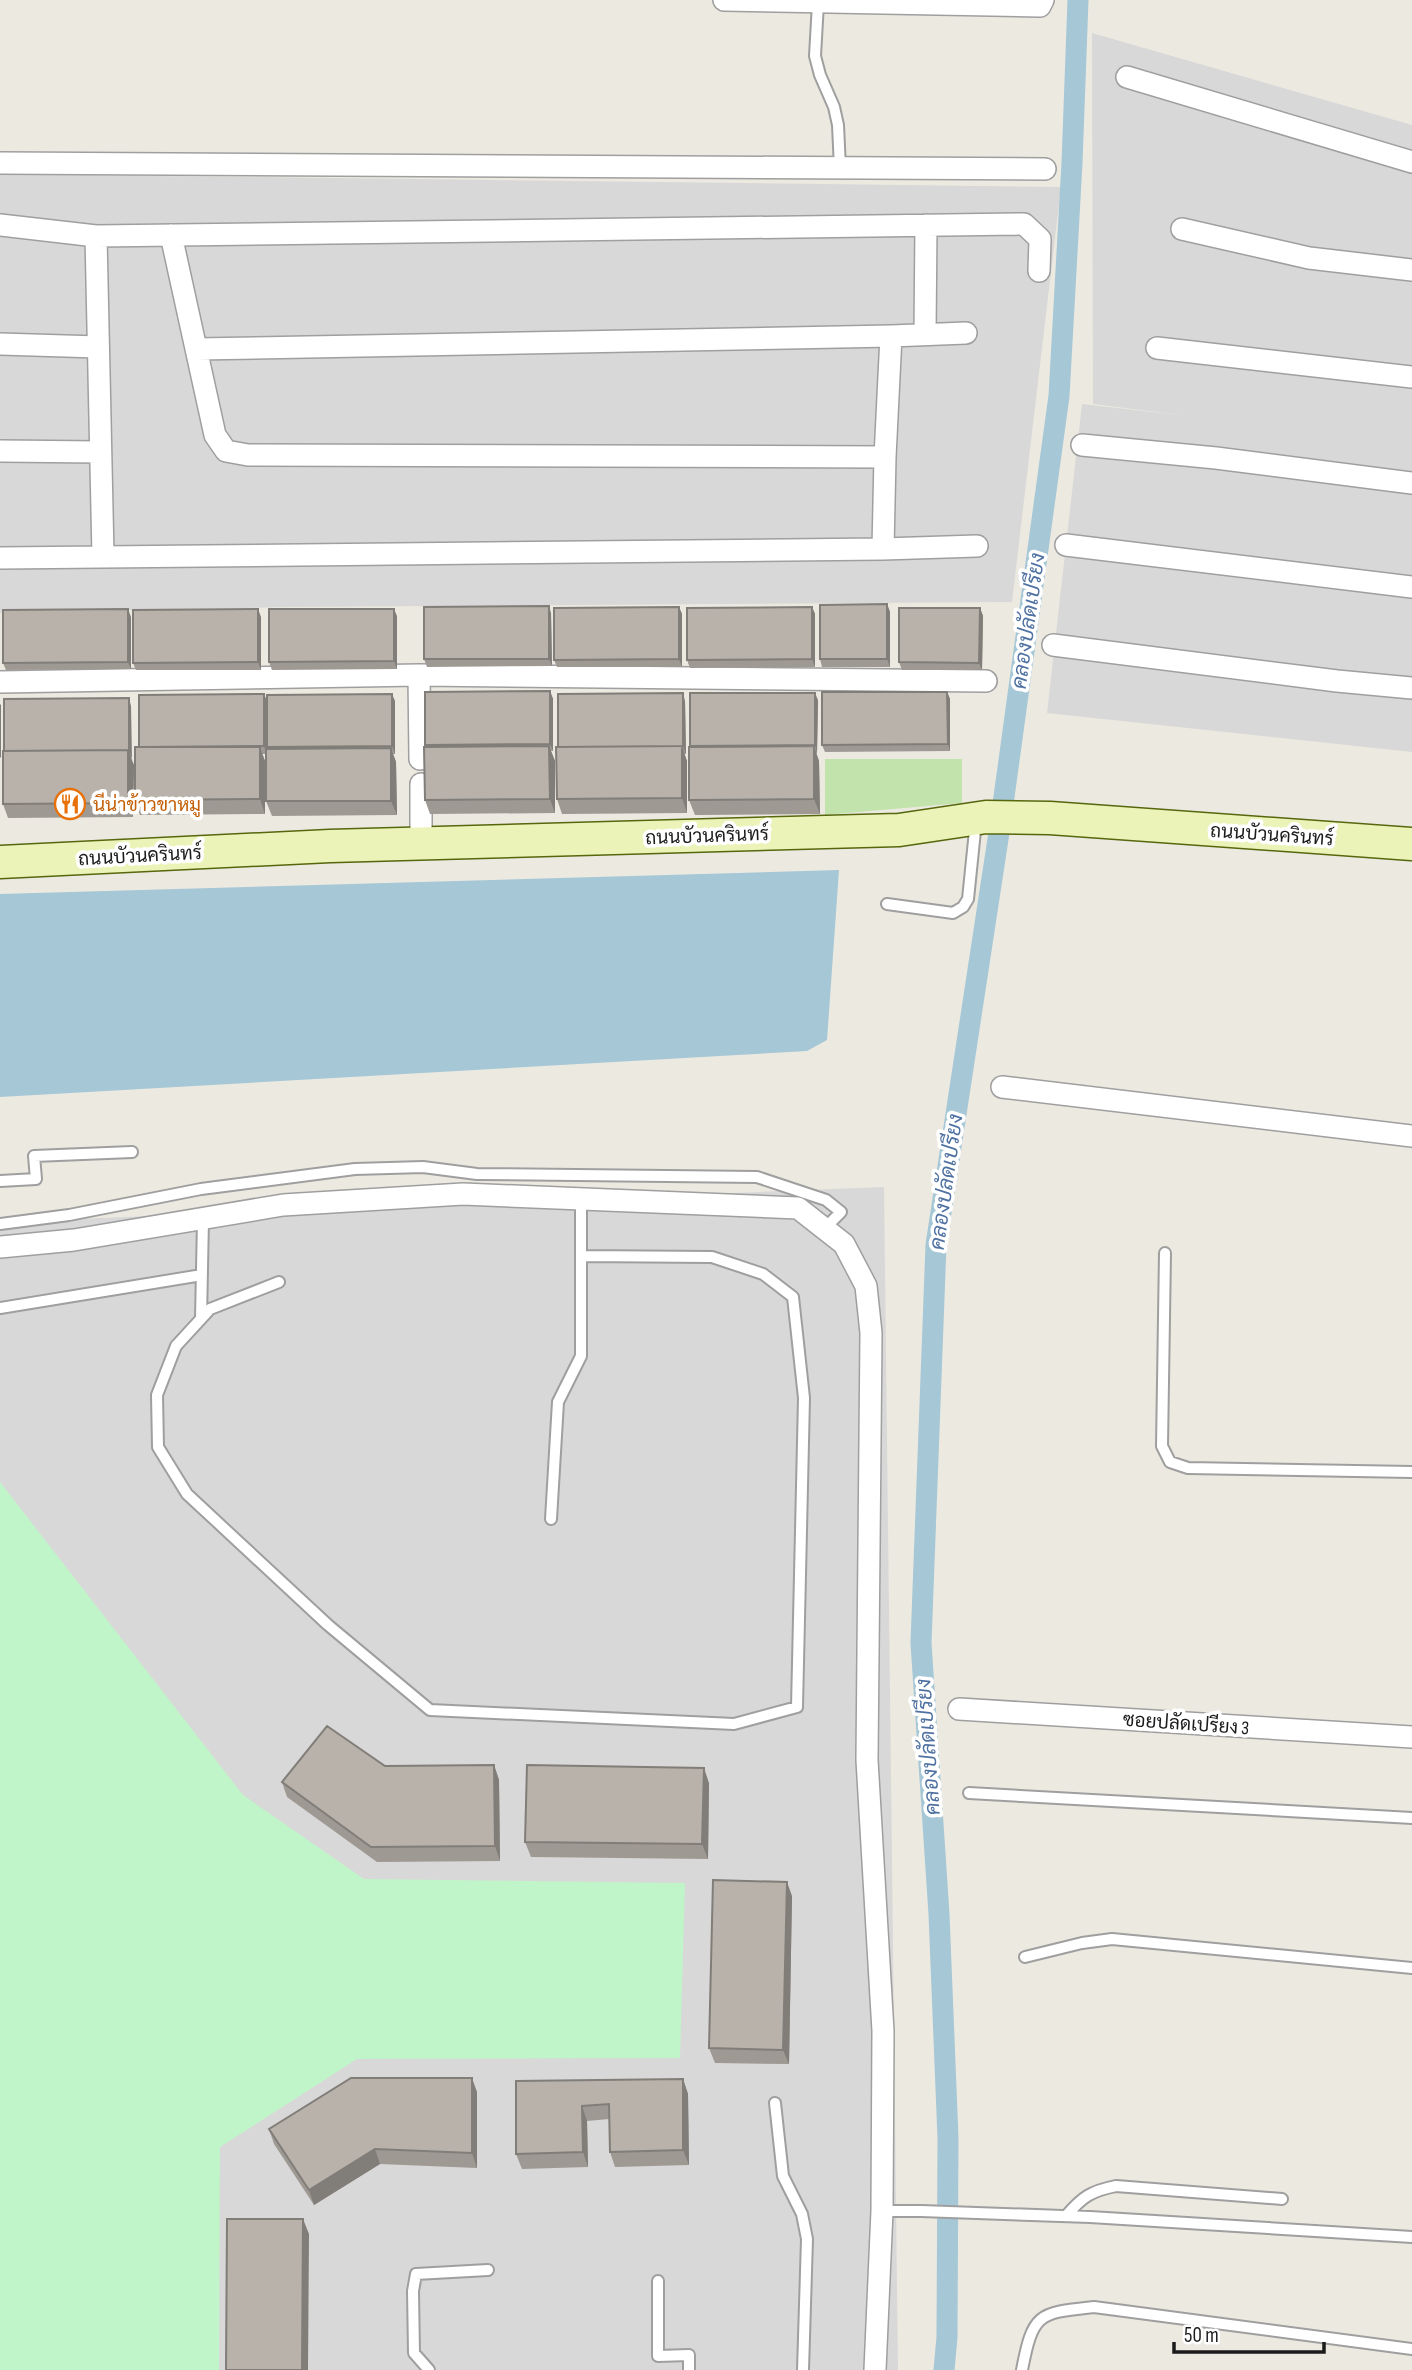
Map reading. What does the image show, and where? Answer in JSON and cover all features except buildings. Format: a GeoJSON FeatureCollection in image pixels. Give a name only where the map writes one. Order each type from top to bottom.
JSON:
{"type":"FeatureCollection","features":[{"type":"Feature","properties":{"kind":"street"},"geometry":{"type":"LineString","coordinates":[[724,0],[1040,6],[1043,0]]}},
{"type":"Feature","properties":{"kind":"street"},"geometry":{"type":"LineString","coordinates":[[1127,77],[1412,162]]}},
{"type":"Feature","properties":{"kind":"street"},"geometry":{"type":"LineString","coordinates":[[0,163],[1045,169]]}},
{"type":"Feature","properties":{"kind":"street"},"geometry":{"type":"LineString","coordinates":[[1,225],[96,236],[1024,224],[1040,239],[1039,271]]}},
{"type":"Feature","properties":{"kind":"street"},"geometry":{"type":"LineString","coordinates":[[925,334],[926,225]]}},
{"type":"Feature","properties":{"kind":"street"},"geometry":{"type":"LineString","coordinates":[[1182,229],[1309,258],[1412,270]]}},
{"type":"Feature","properties":{"kind":"street"},"geometry":{"type":"LineString","coordinates":[[171,235],[215,435],[226,452],[248,455],[885,457]]}},
{"type":"Feature","properties":{"kind":"street"},"geometry":{"type":"LineString","coordinates":[[96,236],[103,556]]}},
{"type":"Feature","properties":{"kind":"street"},"geometry":{"type":"LineString","coordinates":[[197,349],[966,333]]}},
{"type":"Feature","properties":{"kind":"street"},"geometry":{"type":"LineString","coordinates":[[883,550],[891,336]]}},
{"type":"Feature","properties":{"kind":"street"},"geometry":{"type":"LineString","coordinates":[[0,344],[98,347]]}},
{"type":"Feature","properties":{"kind":"street"},"geometry":{"type":"LineString","coordinates":[[1157,348],[1412,377]]}},
{"type":"Feature","properties":{"kind":"street"},"geometry":{"type":"LineString","coordinates":[[1083,445],[1216,458],[1412,483]]}},
{"type":"Feature","properties":{"kind":"street"},"geometry":{"type":"LineString","coordinates":[[0,451],[100,452]]}},
{"type":"Feature","properties":{"kind":"street"},"geometry":{"type":"LineString","coordinates":[[1066,545],[1412,587]]}},
{"type":"Feature","properties":{"kind":"street"},"geometry":{"type":"LineString","coordinates":[[0,558],[883,550],[977,546]]}},
{"type":"Feature","properties":{"kind":"street"},"geometry":{"type":"LineString","coordinates":[[1054,645],[1412,688]]}},
{"type":"Feature","properties":{"kind":"street"},"geometry":{"type":"LineString","coordinates":[[419,675],[420,759]]}},
{"type":"Feature","properties":{"kind":"street"},"geometry":{"type":"LineString","coordinates":[[0,682],[419,675],[986,681]]}},
{"type":"Feature","properties":{"kind":"street"},"geometry":{"type":"LineString","coordinates":[[421,783],[421,843]]}},
{"type":"Feature","properties":{"kind":"street","name":"ถนนบัวนครินทร์"},"geometry":{"type":"LineString","coordinates":[[0,862],[421,843],[899,830],[981,818],[1050,818],[1412,845]]}},
{"type":"Feature","properties":{"kind":"street"},"geometry":{"type":"LineString","coordinates":[[1002,1087],[1412,1136]]}},
{"type":"Feature","properties":{"kind":"street"},"geometry":{"type":"LineString","coordinates":[[0,1247],[74,1241],[283,1205],[449,1194],[798,1208],[844,1244],[866,1286],[871,1333],[867,1760],[883,2031],[882,2211],[875,2370]]}},
{"type":"Feature","properties":{"kind":"street","name":"ซอยปลัดเปรียง 3"},"geometry":{"type":"LineString","coordinates":[[959,1709],[1412,1737]]}},
{"type":"Feature","properties":{"kind":"lane"},"geometry":{"type":"LineString","coordinates":[[818,3],[815,57],[836,116],[840,168]]}},
{"type":"Feature","properties":{"kind":"lane"},"geometry":{"type":"LineString","coordinates":[[887,904],[953,913],[963,907],[968,899],[981,818]]}},
{"type":"Feature","properties":{"kind":"lane"},"geometry":{"type":"LineString","coordinates":[[0,1181],[36,1180],[34,1156],[132,1152]]}},
{"type":"Feature","properties":{"kind":"lane"},"geometry":{"type":"LineString","coordinates":[[0,1224],[69,1215],[214,1188],[355,1169],[423,1167],[477,1174],[757,1177],[825,1200],[841,1212],[824,1229]]}},
{"type":"Feature","properties":{"kind":"lane"},"geometry":{"type":"LineString","coordinates":[[551,1519],[558,1402],[581,1356],[581,1199]]}},
{"type":"Feature","properties":{"kind":"lane"},"geometry":{"type":"LineString","coordinates":[[201,1319],[203,1219]]}},
{"type":"Feature","properties":{"kind":"lane"},"geometry":{"type":"LineString","coordinates":[[1165,1254],[1162,1446],[1170,1462],[1188,1468],[1412,1472]]}},
{"type":"Feature","properties":{"kind":"lane"},"geometry":{"type":"LineString","coordinates":[[279,1282],[210,1309],[176,1346],[157,1395],[158,1447],[187,1494],[328,1625],[430,1710],[734,1724],[797,1707],[804,1398],[793,1297],[763,1274],[712,1258],[581,1256]]}},
{"type":"Feature","properties":{"kind":"lane"},"geometry":{"type":"LineString","coordinates":[[0,1308],[202,1275]]}},
{"type":"Feature","properties":{"kind":"lane"},"geometry":{"type":"LineString","coordinates":[[969,1793],[1412,1818]]}},
{"type":"Feature","properties":{"kind":"lane"},"geometry":{"type":"LineString","coordinates":[[1025,1956],[1112,1939],[1412,1968]]}},
{"type":"Feature","properties":{"kind":"lane"},"geometry":{"type":"LineString","coordinates":[[775,2103],[783,2176],[802,2214],[807,2238],[803,2370]]}},
{"type":"Feature","properties":{"kind":"lane"},"geometry":{"type":"LineString","coordinates":[[1066,2216],[1093,2191],[1116,2186],[1282,2199]]}},
{"type":"Feature","properties":{"kind":"lane"},"geometry":{"type":"LineString","coordinates":[[882,2211],[1066,2216],[1412,2237]]}},
{"type":"Feature","properties":{"kind":"lane"},"geometry":{"type":"LineString","coordinates":[[429,2370],[414,2353],[413,2291],[416,2274],[488,2270]]}},
{"type":"Feature","properties":{"kind":"lane"},"geometry":{"type":"LineString","coordinates":[[658,2281],[658,2356],[689,2354],[690,2370]]}},
{"type":"Feature","properties":{"kind":"lane"},"geometry":{"type":"LineString","coordinates":[[1022,2370],[1026,2348],[1037,2323],[1044,2315],[1051,2311],[1094,2307],[1412,2349]]}},
{"type":"Feature","properties":{"kind":"shaded area"},"geometry":{"type":"Polygon","coordinates":[[[1092,33],[1412,125],[1412,752],[1047,713],[1082,404],[1188,416],[1093,404],[1092,33]]]}},
{"type":"Feature","properties":{"kind":"shaded area"},"geometry":{"type":"Polygon","coordinates":[[[0,174],[1061,187],[1012,602],[287,607],[0,613],[0,174]]]}},
{"type":"Feature","properties":{"kind":"shaded area"},"geometry":{"type":"Polygon","coordinates":[[[884,1187],[898,2370],[0,2370],[0,1222],[884,1187]]]}},
{"type":"Feature","properties":{"kind":"green space"},"geometry":{"type":"Polygon","coordinates":[[[825,759],[962,759],[962,803],[825,815],[825,759]]]}},
{"type":"Feature","properties":{"kind":"green space"},"geometry":{"type":"Polygon","coordinates":[[[0,1482],[243,1795],[364,1879],[685,1883],[680,2058],[357,2059],[220,2147],[219,2370],[0,2370],[0,1482]]]}},
{"type":"Feature","properties":{"kind":"water"},"geometry":{"type":"Polygon","coordinates":[[[839,870],[827,1040],[807,1051],[0,1097],[0,894],[839,870]]]}},
{"type":"Feature","properties":{"kind":"waterway","name":"คลองปลัดเปรียง"},"geometry":{"type":"LineString","coordinates":[[944,2370],[947,2337],[948,2138],[939,1914],[921,1643],[936,1245],[1000,826],[1059,396],[1078,0]]}},
{"type":"Feature","properties":{"kind":"place","name":"นีน่าข้าวขาหมู"},"geometry":{"type":"Point","coordinates":[70,804]}}]}
